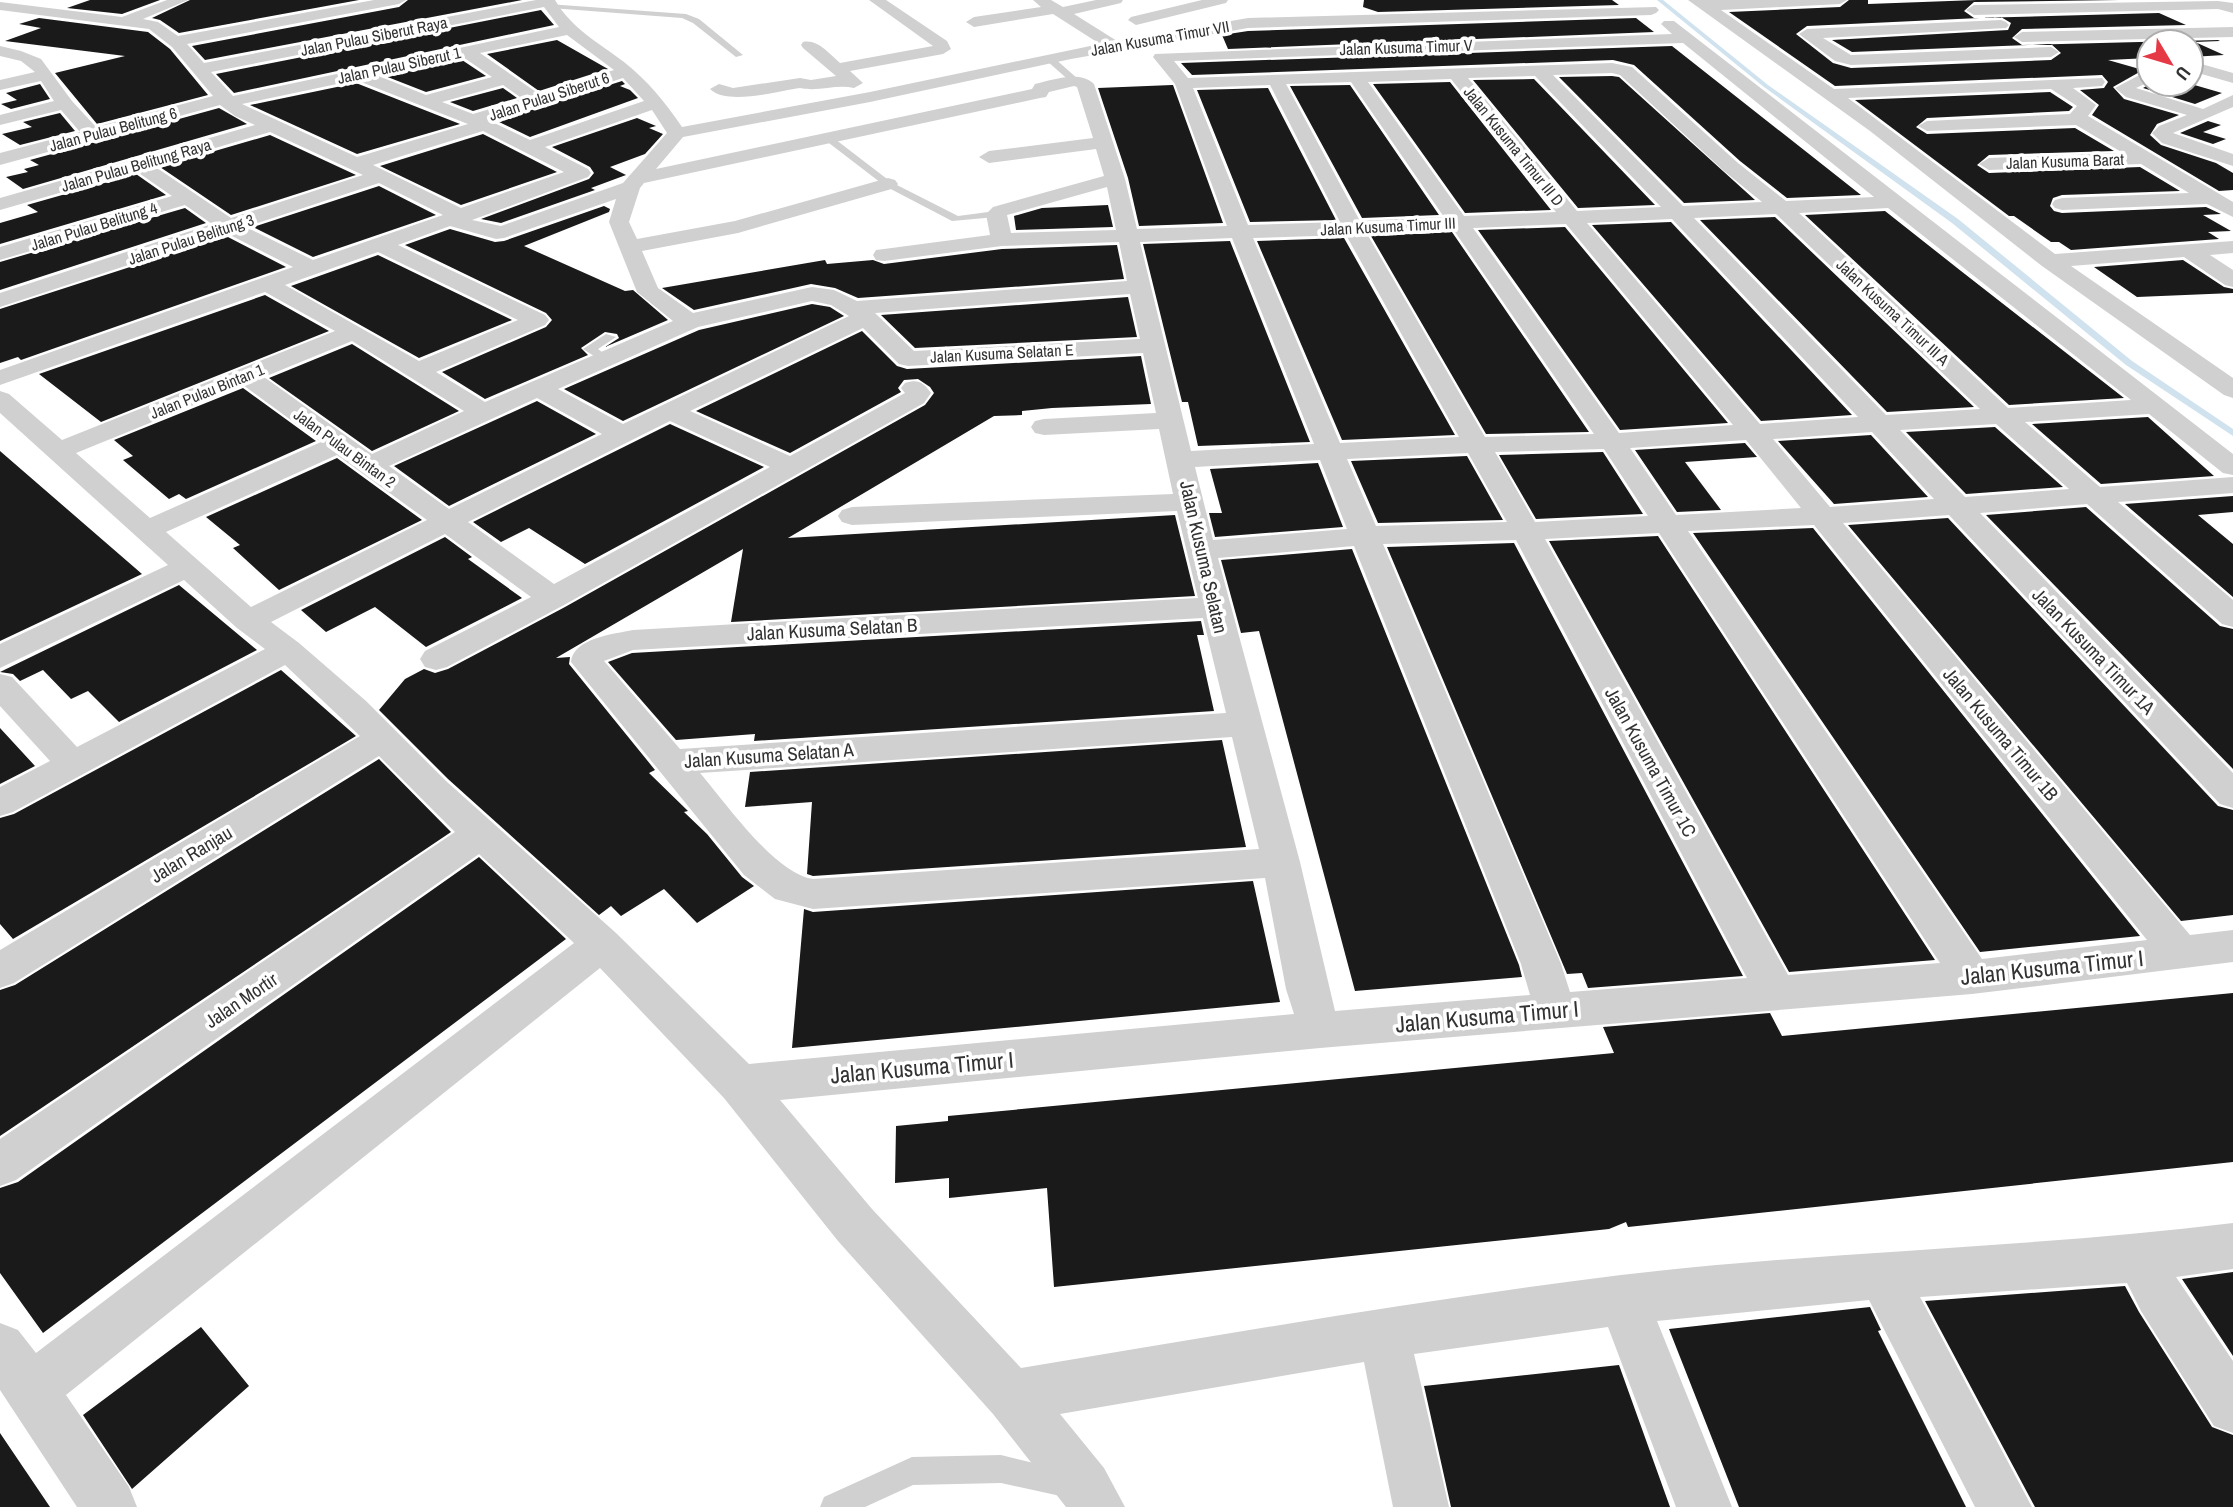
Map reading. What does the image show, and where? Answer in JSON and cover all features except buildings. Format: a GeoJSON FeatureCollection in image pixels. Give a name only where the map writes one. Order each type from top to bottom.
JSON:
{"type":"FeatureCollection","features":[{"type":"Feature","properties":{"kind":"street"},"geometry":{"type":"LineString","coordinates":[[0,22],[66,0]]}},
{"type":"Feature","properties":{"kind":"street"},"geometry":{"type":"LineString","coordinates":[[127,20],[181,0]]}},
{"type":"Feature","properties":{"kind":"street"},"geometry":{"type":"LineString","coordinates":[[175,41],[398,0]]}},
{"type":"Feature","properties":{"kind":"street"},"geometry":{"type":"LineString","coordinates":[[876,0],[955,42]]}},
{"type":"Feature","properties":{"kind":"street"},"geometry":{"type":"LineString","coordinates":[[1040,0],[1115,47]]}},
{"type":"Feature","properties":{"kind":"street"},"geometry":{"type":"LineString","coordinates":[[974,22],[1059,11],[1116,0]]}},
{"type":"Feature","properties":{"kind":"street"},"geometry":{"type":"LineString","coordinates":[[1091,30],[1222,0]]}},
{"type":"Feature","properties":{"kind":"street"},"geometry":{"type":"LineString","coordinates":[[1544,0],[1557,12]]}},
{"type":"Feature","properties":{"kind":"street"},"geometry":{"type":"LineString","coordinates":[[1699,3],[1840,0]]}},
{"type":"Feature","properties":{"kind":"street"},"geometry":{"type":"LineString","coordinates":[[1956,0],[2067,62]]}},
{"type":"Feature","properties":{"kind":"street"},"geometry":{"type":"LineString","coordinates":[[549,3],[571,29],[626,72],[657,102],[677,133],[634,183],[624,200],[619,222],[648,292],[690,322]]}},
{"type":"Feature","properties":{"kind":"street","name":"Jalan Pulau Siberut Raya"},"geometry":{"type":"LineString","coordinates":[[200,69],[549,3]]}},
{"type":"Feature","properties":{"kind":"street"},"geometry":{"type":"LineString","coordinates":[[1699,3],[1830,94],[2050,261],[2233,390]]}},
{"type":"Feature","properties":{"kind":"street"},"geometry":{"type":"LineString","coordinates":[[284,4],[296,19]]}},
{"type":"Feature","properties":{"kind":"street"},"geometry":{"type":"LineString","coordinates":[[1645,5],[2233,467]]}},
{"type":"Feature","properties":{"kind":"street","name":"Jalan Kusuma Timur VII"},"geometry":{"type":"LineString","coordinates":[[677,133],[1232,25],[1298,19],[1557,12],[1645,5]]}},
{"type":"Feature","properties":{"kind":"street"},"geometry":{"type":"LineString","coordinates":[[0,6],[153,25],[175,41],[226,100],[241,112],[356,164],[458,219],[496,233],[634,183],[1040,93],[1041,88],[1080,82]]}},
{"type":"Feature","properties":{"kind":"street"},"geometry":{"type":"LineString","coordinates":[[445,6],[464,18]]}},
{"type":"Feature","properties":{"kind":"street"},"geometry":{"type":"LineString","coordinates":[[1287,6],[1294,10],[1298,19]]}},
{"type":"Feature","properties":{"kind":"street"},"geometry":{"type":"LineString","coordinates":[[1974,10],[2225,7],[2229,32],[2022,37]]}},
{"type":"Feature","properties":{"kind":"street"},"geometry":{"type":"LineString","coordinates":[[320,15],[348,41],[384,68]]}},
{"type":"Feature","properties":{"kind":"street"},"geometry":{"type":"LineString","coordinates":[[2001,25],[1807,34],[1841,58],[1851,60],[2051,52]]}},
{"type":"Feature","properties":{"kind":"street","name":"Jalan Pulau Siberut 1"},"geometry":{"type":"LineString","coordinates":[[226,100],[571,29]]}},
{"type":"Feature","properties":{"kind":"street"},"geometry":{"type":"LineString","coordinates":[[719,89],[732,93],[800,83],[814,85],[844,74],[940,51],[955,42],[1023,30]]}},
{"type":"Feature","properties":{"kind":"street","name":"Jalan Kusuma Timur V"},"geometry":{"type":"LineString","coordinates":[[1183,83],[1161,57],[1686,38]]}},
{"type":"Feature","properties":{"kind":"street"},"geometry":{"type":"LineString","coordinates":[[809,46],[870,97]]}},
{"type":"Feature","properties":{"kind":"street"},"geometry":{"type":"LineString","coordinates":[[0,51],[23,55],[40,65],[65,104],[92,134]]}},
{"type":"Feature","properties":{"kind":"street"},"geometry":{"type":"LineString","coordinates":[[466,51],[536,100]]}},
{"type":"Feature","properties":{"kind":"street"},"geometry":{"type":"LineString","coordinates":[[0,63],[23,55]]}},
{"type":"Feature","properties":{"kind":"street"},"geometry":{"type":"LineString","coordinates":[[2205,63],[2233,62]]}},
{"type":"Feature","properties":{"kind":"street"},"geometry":{"type":"LineString","coordinates":[[1830,94],[2096,82],[2096,79],[2075,66],[2100,65]]}},
{"type":"Feature","properties":{"kind":"street","name":"Jalan Kusuma Timur III A"},"geometry":{"type":"LineString","coordinates":[[1183,83],[1612,68],[1626,71],[1731,167],[1782,208],[2003,417],[2095,495]]}},
{"type":"Feature","properties":{"kind":"street"},"geometry":{"type":"LineString","coordinates":[[2205,69],[2233,78]]}},
{"type":"Feature","properties":{"kind":"street","name":"Jalan Kusuma Timur 1A"},"geometry":{"type":"LineString","coordinates":[[1540,71],[2233,795]]}},
{"type":"Feature","properties":{"kind":"street","name":"Jalan Pulau Siberut 6"},"geometry":{"type":"LineString","coordinates":[[356,164],[536,100],[626,72]]}},
{"type":"Feature","properties":{"kind":"street"},"geometry":{"type":"LineString","coordinates":[[0,378],[382,246],[581,173],[479,122],[356,74]]}},
{"type":"Feature","properties":{"kind":"street"},"geometry":{"type":"LineString","coordinates":[[0,85],[46,75]]}},
{"type":"Feature","properties":{"kind":"street","name":"Jalan Kusuma Timur III D"},"geometry":{"type":"LineString","coordinates":[[1457,75],[1572,218],[1753,432]]}},
{"type":"Feature","properties":{"kind":"street"},"geometry":{"type":"LineString","coordinates":[[1356,77],[1612,441],[1972,977]]}},
{"type":"Feature","properties":{"kind":"street"},"geometry":{"type":"LineString","coordinates":[[2135,78],[2124,88],[2135,94]]}},
{"type":"Feature","properties":{"kind":"street"},"geometry":{"type":"LineString","coordinates":[[425,101],[504,79]]}},
{"type":"Feature","properties":{"kind":"street","name":"Jalan Kusuma Timur 1C"},"geometry":{"type":"LineString","coordinates":[[1275,79],[1353,228],[1526,531],[1776,992]]}},
{"type":"Feature","properties":{"kind":"street","name":"Jalan Kusuma Selatan"},"geometry":{"type":"LineString","coordinates":[[1080,82],[1104,142],[1115,179],[1189,502],[1281,862],[1307,989],[1320,1030]]}},
{"type":"Feature","properties":{"kind":"street"},"geometry":{"type":"LineString","coordinates":[[1183,83],[1240,232],[1541,964],[1555,1010]]}},
{"type":"Feature","properties":{"kind":"street"},"geometry":{"type":"LineString","coordinates":[[1927,126],[2080,119],[2078,116],[2087,105],[2055,84]]}},
{"type":"Feature","properties":{"kind":"street"},"geometry":{"type":"LineString","coordinates":[[2150,98],[2233,120]]}},
{"type":"Feature","properties":{"kind":"street","name":"Jalan Pulau Belitung 6"},"geometry":{"type":"LineString","coordinates":[[0,159],[226,100]]}},
{"type":"Feature","properties":{"kind":"street"},"geometry":{"type":"LineString","coordinates":[[2233,100],[2161,133],[2168,139],[2233,160]]}},
{"type":"Feature","properties":{"kind":"street"},"geometry":{"type":"LineString","coordinates":[[531,146],[657,102]]}},
{"type":"Feature","properties":{"kind":"street"},"geometry":{"type":"LineString","coordinates":[[0,120],[65,104]]}},
{"type":"Feature","properties":{"kind":"street","name":"Jalan Kusuma Barat"},"geometry":{"type":"LineString","coordinates":[[2080,119],[2140,158],[2233,211]]}},
{"type":"Feature","properties":{"kind":"street","name":"Jalan Pulau Belitung Raya"},"geometry":{"type":"LineString","coordinates":[[0,204],[271,126]]}},
{"type":"Feature","properties":{"kind":"street"},"geometry":{"type":"LineString","coordinates":[[989,156],[1104,142]]}},
{"type":"Feature","properties":{"kind":"street","name":"Jalan Kusuma Barat"},"geometry":{"type":"LineString","coordinates":[[1990,164],[2140,158]]}},
{"type":"Feature","properties":{"kind":"street"},"geometry":{"type":"LineString","coordinates":[[138,164],[230,227],[314,269]]}},
{"type":"Feature","properties":{"kind":"street","name":"Jalan Pulau Belitung 3"},"geometry":{"type":"LineString","coordinates":[[0,300],[380,176]]}},
{"type":"Feature","properties":{"kind":"street"},"geometry":{"type":"LineString","coordinates":[[1002,240],[996,214],[1006,208],[1115,179]]}},
{"type":"Feature","properties":{"kind":"street"},"geometry":{"type":"LineString","coordinates":[[628,247],[738,227],[888,184]]}},
{"type":"Feature","properties":{"kind":"street"},"geometry":{"type":"LineString","coordinates":[[2062,204],[2233,197]]}},
{"type":"Feature","properties":{"kind":"street","name":"Jalan Pulau Belitung 4"},"geometry":{"type":"LineString","coordinates":[[0,254],[188,198]]}},
{"type":"Feature","properties":{"kind":"street","name":"Jalan Kusuma Timur III"},"geometry":{"type":"LineString","coordinates":[[884,255],[1002,240],[1353,228],[1893,202]]}},
{"type":"Feature","properties":{"kind":"street"},"geometry":{"type":"LineString","coordinates":[[382,246],[537,320],[417,371]]}},
{"type":"Feature","properties":{"kind":"street"},"geometry":{"type":"LineString","coordinates":[[2050,261],[2233,247]]}},
{"type":"Feature","properties":{"kind":"street"},"geometry":{"type":"LineString","coordinates":[[2188,250],[2233,281]]}},
{"type":"Feature","properties":{"kind":"street"},"geometry":{"type":"LineString","coordinates":[[269,285],[354,332],[483,412]]}},
{"type":"Feature","properties":{"kind":"street"},"geometry":{"type":"LineString","coordinates":[[247,621],[445,521],[671,412],[859,313],[1140,287]]}},
{"type":"Feature","properties":{"kind":"street"},"geometry":{"type":"LineString","coordinates":[[370,465],[538,388],[608,348],[711,315],[812,294],[827,294],[859,313]]}},
{"type":"Feature","properties":{"kind":"street","name":"Jalan Kusuma Selatan E"},"geometry":{"type":"LineString","coordinates":[[859,313],[908,359],[1155,345]]}},
{"type":"Feature","properties":{"kind":"street","name":"Jalan Pulau Bintan 1"},"geometry":{"type":"LineString","coordinates":[[60,450],[354,332]]}},
{"type":"Feature","properties":{"kind":"street","name":"Jalan Pulau Bintan 2"},"geometry":{"type":"LineString","coordinates":[[245,375],[553,598]]}},
{"type":"Feature","properties":{"kind":"street"},"geometry":{"type":"LineString","coordinates":[[538,388],[622,434]]}},
{"type":"Feature","properties":{"kind":"street"},"geometry":{"type":"LineString","coordinates":[[436,659],[553,598],[915,398],[918,393],[914,388]]}},
{"type":"Feature","properties":{"kind":"street"},"geometry":{"type":"LineString","coordinates":[[0,399],[60,450],[247,621],[288,650],[383,738],[480,834],[602,944],[740,1084],[855,1225],[1011,1396],[1091,1497]]}},
{"type":"Feature","properties":{"kind":"street"},"geometry":{"type":"LineString","coordinates":[[1181,460],[1332,451],[1612,441],[2154,406]]}},
{"type":"Feature","properties":{"kind":"street"},"geometry":{"type":"LineString","coordinates":[[671,412],[791,466]]}},
{"type":"Feature","properties":{"kind":"street"},"geometry":{"type":"LineString","coordinates":[[1044,427],[1172,420]]}},
{"type":"Feature","properties":{"kind":"street","name":"Jalan Kusuma Timur 1B"},"geometry":{"type":"LineString","coordinates":[[1753,432],[2180,953]]}},
{"type":"Feature","properties":{"kind":"street"},"geometry":{"type":"LineString","coordinates":[[146,530],[339,444]]}},
{"type":"Feature","properties":{"kind":"street"},"geometry":{"type":"LineString","coordinates":[[1203,550],[1365,536],[1821,516],[2233,485]]}},
{"type":"Feature","properties":{"kind":"street"},"geometry":{"type":"LineString","coordinates":[[2095,495],[2233,617]]}},
{"type":"Feature","properties":{"kind":"street"},"geometry":{"type":"LineString","coordinates":[[852,516],[1189,502]]}},
{"type":"Feature","properties":{"kind":"street"},"geometry":{"type":"LineString","coordinates":[[0,657],[188,567]]}},
{"type":"Feature","properties":{"kind":"street","name":"Jalan Kusuma Selatan B"},"geometry":{"type":"LineString","coordinates":[[670,762],[587,662],[587,657],[602,648],[634,640],[1216,607]]}},
{"type":"Feature","properties":{"kind":"street"},"geometry":{"type":"LineString","coordinates":[[0,803],[288,650]]}},
{"type":"Feature","properties":{"kind":"street"},"geometry":{"type":"LineString","coordinates":[[0,685],[73,764]]}},
{"type":"Feature","properties":{"kind":"street","name":"Jalan Kusuma Selatan A"},"geometry":{"type":"LineString","coordinates":[[670,762],[1244,723]]}},
{"type":"Feature","properties":{"kind":"street","name":"Jalan Ranjau"},"geometry":{"type":"LineString","coordinates":[[0,971],[383,738]]}},
{"type":"Feature","properties":{"kind":"street","name":"Jalan Kusuma Selatan A"},"geometry":{"type":"LineString","coordinates":[[670,762],[757,865],[777,884],[792,892],[813,894],[1281,862]]}},
{"type":"Feature","properties":{"kind":"street","name":"Jalan Mortir"},"geometry":{"type":"LineString","coordinates":[[0,1165],[480,834]]}},
{"type":"Feature","properties":{"kind":"street"},"geometry":{"type":"LineString","coordinates":[[32,1389],[602,944]]}},
{"type":"Feature","properties":{"kind":"street","name":"Jalan Kusuma Timur I"},"geometry":{"type":"LineString","coordinates":[[740,1084],[1320,1030],[1972,977],[2233,946]]}},
{"type":"Feature","properties":{"kind":"street"},"geometry":{"type":"LineString","coordinates":[[1011,1396],[1384,1334],[1623,1300],[1882,1275],[2141,1258],[2233,1246]]}},
{"type":"Feature","properties":{"kind":"street"},"geometry":{"type":"LineString","coordinates":[[2141,1258],[2158,1294],[2233,1407]]}},
{"type":"Feature","properties":{"kind":"street"},"geometry":{"type":"LineString","coordinates":[[1882,1275],[2004,1507]]}},
{"type":"Feature","properties":{"kind":"street"},"geometry":{"type":"LineString","coordinates":[[1623,1300],[1704,1507]]}},
{"type":"Feature","properties":{"kind":"street"},"geometry":{"type":"LineString","coordinates":[[1384,1334],[1421,1507]]}},
{"type":"Feature","properties":{"kind":"street"},"geometry":{"type":"LineString","coordinates":[[0,1348],[32,1389],[109,1507]]}},
{"type":"Feature","properties":{"kind":"lane"},"geometry":{"type":"LineString","coordinates":[[549,3],[683,16],[696,21],[739,55]]}},
{"type":"Feature","properties":{"kind":"lane"},"geometry":{"type":"LineString","coordinates":[[1050,59],[1080,82]]}},
{"type":"Feature","properties":{"kind":"lane"},"geometry":{"type":"LineString","coordinates":[[828,138],[888,184],[956,219],[996,214]]}},
{"type":"Feature","properties":{"kind":"lane"},"geometry":{"type":"LineString","coordinates":[[834,1507],[912,1471],[1001,1469],[1091,1497]]}},
{"type":"Feature","properties":{"kind":"waterway"},"geometry":{"type":"LineString","coordinates":[[1660,0],[1766,86],[1955,221],[2129,363],[2233,433]]}}]}
